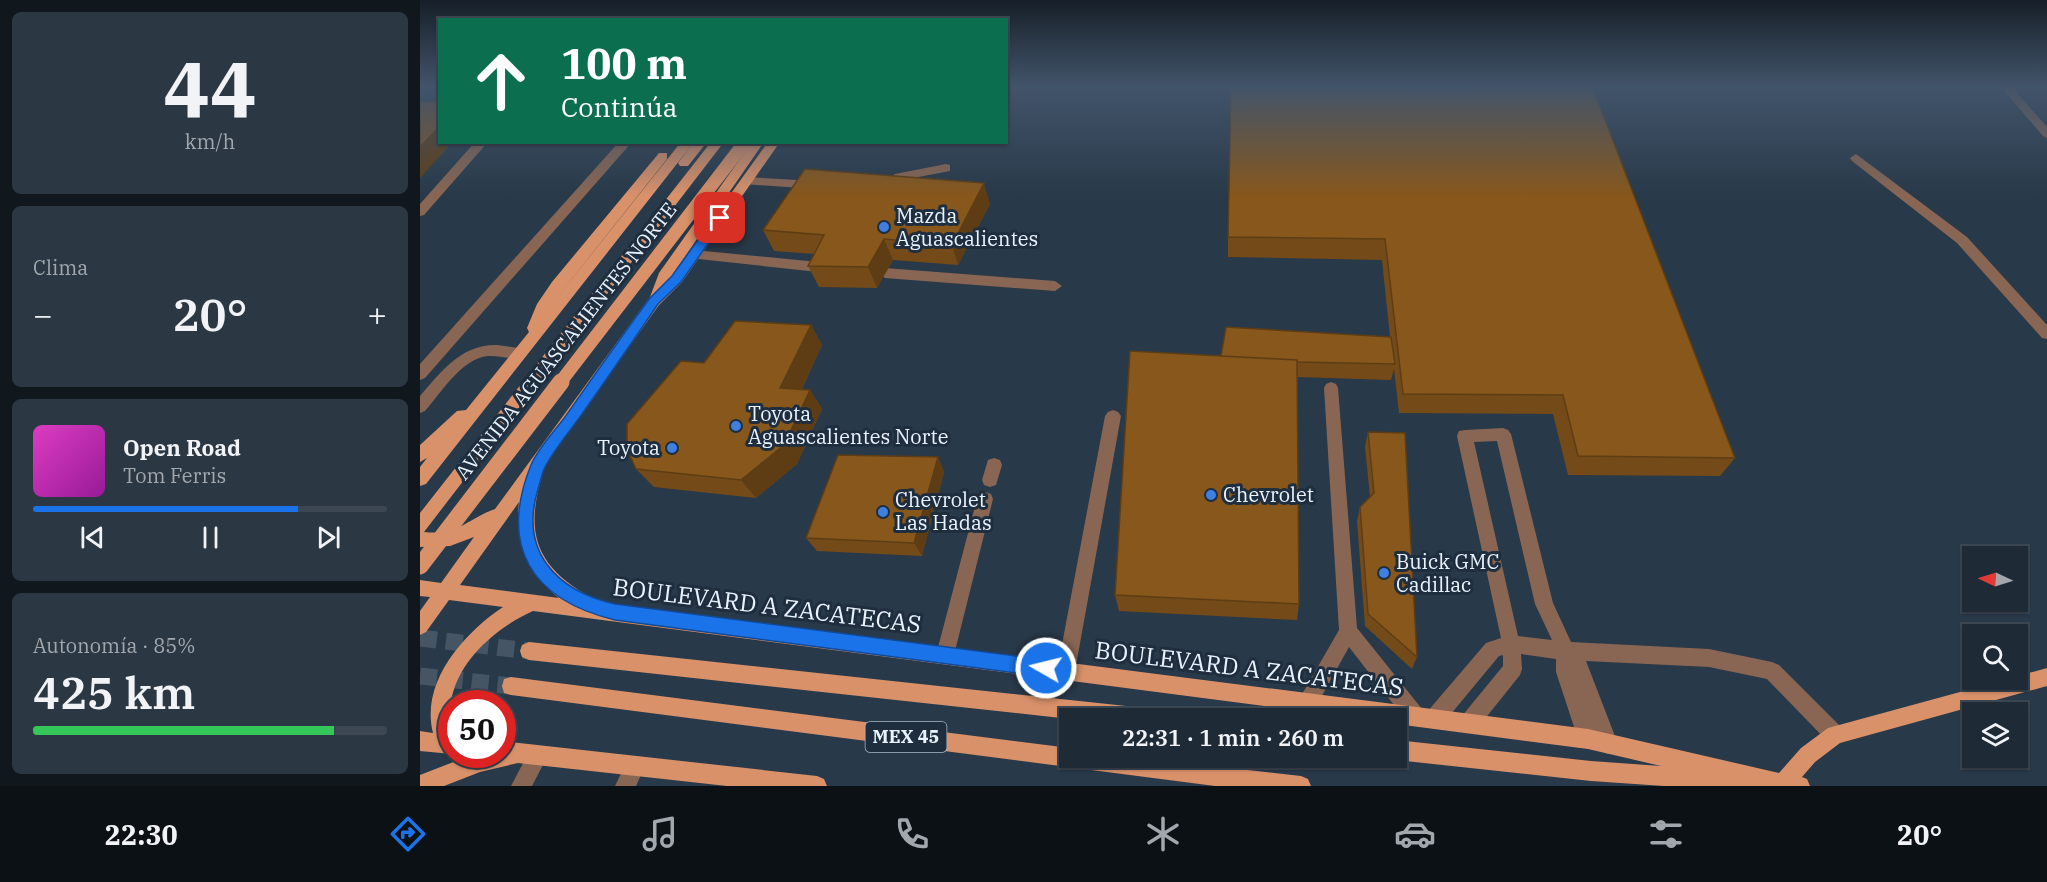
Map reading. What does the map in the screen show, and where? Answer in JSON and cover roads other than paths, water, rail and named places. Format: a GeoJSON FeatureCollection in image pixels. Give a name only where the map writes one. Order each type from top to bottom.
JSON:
{"type":"FeatureCollection","features":[{"type":"Feature","properties":{"kind":"main road"},"geometry":{"type":"LineString","coordinates":[[524,349],[544,304],[589,244],[673,144]]}},
{"type":"Feature","properties":{"kind":"main road","name":"AVENIDA AGUASCALIENTES NORTE"},"geometry":{"type":"LineString","coordinates":[[420,479],[686,144]]}},
{"type":"Feature","properties":{"kind":"main road"},"geometry":{"type":"LineString","coordinates":[[632,212],[659,194],[699,144]]}},
{"type":"Feature","properties":{"kind":"main road","name":"AVENIDA AGUASCALIENTES NORTE"},"geometry":{"type":"LineString","coordinates":[[420,526],[716,144]]}},
{"type":"Feature","properties":{"kind":"main road","name":"AVENIDA AGUASCALIENTES NORTE"},"geometry":{"type":"LineString","coordinates":[[420,566],[494,467],[642,280],[744,144]]}},
{"type":"Feature","properties":{"kind":"main road"},"geometry":{"type":"LineString","coordinates":[[654,301],[663,276],[757,144]]}},
{"type":"Feature","properties":{"kind":"main road"},"geometry":{"type":"LineString","coordinates":[[420,626],[654,301],[677,279],[773,144]]}},
{"type":"Feature","properties":{"kind":"main road"},"geometry":{"type":"LineString","coordinates":[[420,455],[457,418],[481,401]]}},
{"type":"Feature","properties":{"kind":"main road"},"geometry":{"type":"LineString","coordinates":[[545,453],[531,484],[526,503],[525,522],[533,558],[556,587],[592,607],[615,612]]}},
{"type":"Feature","properties":{"kind":"main road"},"geometry":{"type":"LineString","coordinates":[[420,539],[441,540],[469,532],[495,516],[514,496]]}},
{"type":"Feature","properties":{"kind":"main road","name":"BOULEVARD A ZACATECAS"},"geometry":{"type":"LineString","coordinates":[[420,588],[1588,739],[1791,785]]}},
{"type":"Feature","properties":{"kind":"main road"},"geometry":{"type":"LineString","coordinates":[[438,736],[430,719],[431,702],[436,683],[446,665],[460,647],[496,619],[535,602]]}},
{"type":"Feature","properties":{"kind":"main road","name":"MEX 45"},"geometry":{"type":"LineString","coordinates":[[529,651],[1059,709]]}},
{"type":"Feature","properties":{"kind":"main road"},"geometry":{"type":"LineString","coordinates":[[1407,751],[1591,771],[1791,785],[1808,755],[1834,735],[2047,677]]}},
{"type":"Feature","properties":{"kind":"main road","name":"MEX 45"},"geometry":{"type":"LineString","coordinates":[[511,686],[1301,786]]}},
{"type":"Feature","properties":{"kind":"main road"},"geometry":{"type":"LineString","coordinates":[[420,741],[438,743]]}},
{"type":"Feature","properties":{"kind":"main road"},"geometry":{"type":"LineString","coordinates":[[420,785],[480,762],[519,754],[817,786]]}},
{"type":"Feature","properties":{"kind":"lane"},"geometry":{"type":"LineString","coordinates":[[2037,123],[2047,134]]}},
{"type":"Feature","properties":{"kind":"lane"},"geometry":{"type":"LineString","coordinates":[[420,212],[480,144]]}},
{"type":"Feature","properties":{"kind":"lane"},"geometry":{"type":"LineString","coordinates":[[420,374],[625,144]]}},
{"type":"Feature","properties":{"kind":"lane"},"geometry":{"type":"LineString","coordinates":[[1856,158],[1962,240],[2047,334]]}},
{"type":"Feature","properties":{"kind":"lane"},"geometry":{"type":"LineString","coordinates":[[869,187],[899,177],[946,168]]}},
{"type":"Feature","properties":{"kind":"lane"},"geometry":{"type":"LineString","coordinates":[[746,182],[825,185]]}},
{"type":"Feature","properties":{"kind":"lane"},"geometry":{"type":"LineString","coordinates":[[694,255],[828,268]]}},
{"type":"Feature","properties":{"kind":"lane"},"geometry":{"type":"LineString","coordinates":[[885,273],[1055,286]]}},
{"type":"Feature","properties":{"kind":"lane"},"geometry":{"type":"LineString","coordinates":[[420,407],[464,359],[483,350],[524,349]]}},
{"type":"Feature","properties":{"kind":"lane"},"geometry":{"type":"LineString","coordinates":[[1307,703],[1348,631],[1331,388]]}},
{"type":"Feature","properties":{"kind":"lane"},"geometry":{"type":"LineString","coordinates":[[1066,671],[1113,416]]}},
{"type":"Feature","properties":{"kind":"lane"},"geometry":{"type":"LineString","coordinates":[[1469,723],[1513,669],[1511,644],[1465,436],[1503,434],[1544,604],[1566,651],[1582,671],[1608,744]]}},
{"type":"Feature","properties":{"kind":"lane"},"geometry":{"type":"LineString","coordinates":[[945,655],[985,499]]}},
{"type":"Feature","properties":{"kind":"lane"},"geometry":{"type":"LineString","coordinates":[[1348,631],[1414,716]]}},
{"type":"Feature","properties":{"kind":"lane"},"geometry":{"type":"LineString","coordinates":[[1434,719],[1493,649],[1511,644],[1566,651],[1709,658],[1772,671],[1834,735]]}},
{"type":"Feature","properties":{"kind":"lane"},"geometry":{"type":"LineString","coordinates":[[1566,651],[1565,672],[1588,739]]}},
{"type":"Feature","properties":{"kind":"lane"},"geometry":{"type":"LineString","coordinates":[[519,754],[521,786]]}},
{"type":"Feature","properties":{"kind":"lane"},"geometry":{"type":"LineString","coordinates":[[625,786],[635,766]]}},
{"type":"Feature","properties":{"kind":"tunnel"},"geometry":{"type":"LineString","coordinates":[[420,638],[529,651]]}},
{"type":"Feature","properties":{"kind":"tunnel"},"geometry":{"type":"LineString","coordinates":[[420,676],[511,686]]}},
{"type":"Feature","properties":{"kind":"place","name":"Mazda Aguascalientes"},"geometry":{"type":"Point","coordinates":[884,227]}},
{"type":"Feature","properties":{"kind":"place","name":"Toyota Aguascalientes Norte"},"geometry":{"type":"Point","coordinates":[736,426]}},
{"type":"Feature","properties":{"kind":"place","name":"Toyota"},"geometry":{"type":"Point","coordinates":[672,448]}},
{"type":"Feature","properties":{"kind":"place","name":"Chevrolet"},"geometry":{"type":"Point","coordinates":[1211,495]}},
{"type":"Feature","properties":{"kind":"place","name":"Chevrolet Las Hadas"},"geometry":{"type":"Point","coordinates":[883,512]}},
{"type":"Feature","properties":{"kind":"place","name":"Buick GMC Cadillac"},"geometry":{"type":"Point","coordinates":[1384,573]}}]}
